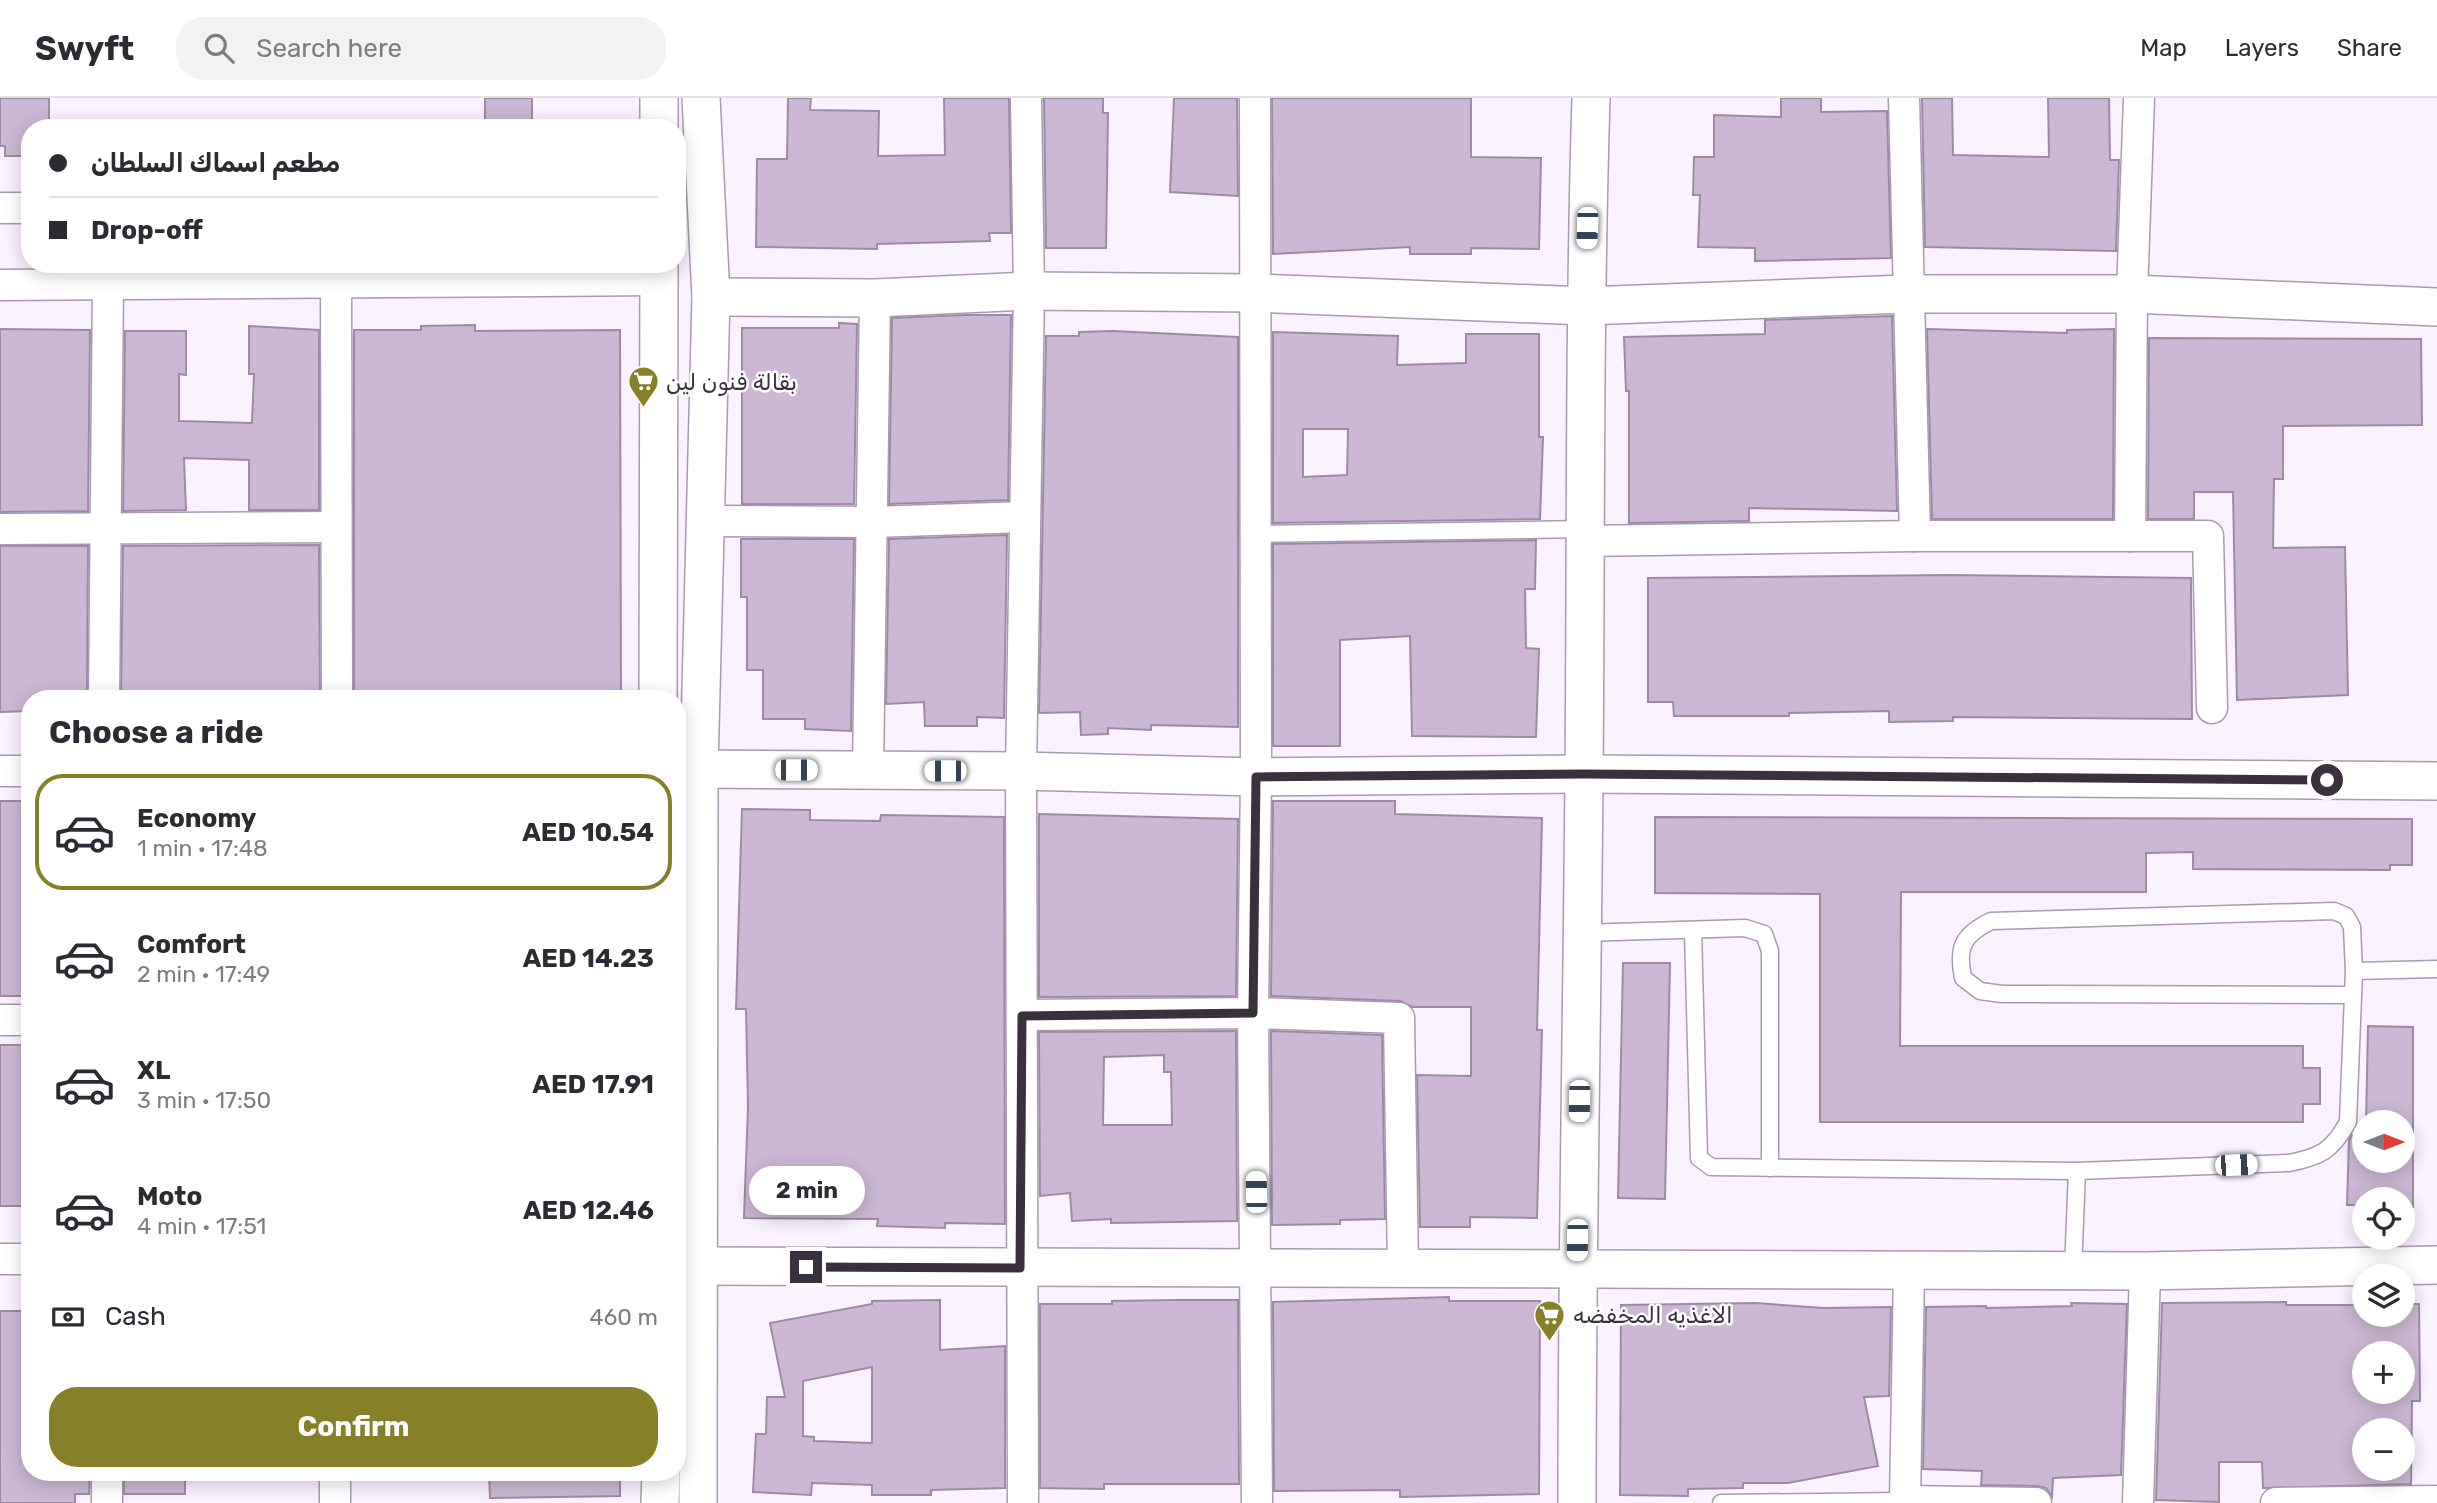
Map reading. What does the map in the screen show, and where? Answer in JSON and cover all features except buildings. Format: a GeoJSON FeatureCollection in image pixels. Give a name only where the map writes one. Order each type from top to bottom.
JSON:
{"type":"FeatureCollection","features":[{"type":"Feature","properties":{"kind":"street"},"geometry":{"type":"LineString","coordinates":[[659,98],[659,119]]}},
{"type":"Feature","properties":{"kind":"street"},"geometry":{"type":"LineString","coordinates":[[701,98],[711,297],[705,521],[688,761],[699,1266],[698,1503],[711,1503]]}},
{"type":"Feature","properties":{"kind":"street"},"geometry":{"type":"LineString","coordinates":[[1023,1503],[1020,1268],[1021,771],[1029,290],[1026,98]]}},
{"type":"Feature","properties":{"kind":"street"},"geometry":{"type":"LineString","coordinates":[[1255,98],[1256,777],[1253,1013],[1257,1268],[1256,1503]]}},
{"type":"Feature","properties":{"kind":"street"},"geometry":{"type":"LineString","coordinates":[[1577,1503],[1577,1268],[1584,774],[1585,306],[1591,98]]}},
{"type":"Feature","properties":{"kind":"street"},"geometry":{"type":"LineString","coordinates":[[1904,98],[1906,294],[1915,536]]}},
{"type":"Feature","properties":{"kind":"street"},"geometry":{"type":"LineString","coordinates":[[2130,536],[2132,294],[2139,98]]}},
{"type":"Feature","properties":{"kind":"street"},"geometry":{"type":"LineString","coordinates":[[0,208],[21,208]]}},
{"type":"Feature","properties":{"kind":"street"},"geometry":{"type":"LineString","coordinates":[[0,285],[336,282],[508,273]]}},
{"type":"Feature","properties":{"kind":"street"},"geometry":{"type":"LineString","coordinates":[[658,690],[659,273]]}},
{"type":"Feature","properties":{"kind":"street"},"geometry":{"type":"LineString","coordinates":[[336,282],[337,690]]}},
{"type":"Feature","properties":{"kind":"street"},"geometry":{"type":"LineString","coordinates":[[104,690],[108,284]]}},
{"type":"Feature","properties":{"kind":"street"},"geometry":{"type":"LineString","coordinates":[[711,297],[875,298],[1029,290],[1254,293],[1585,306],[1906,294],[2132,294],[2437,307]]}},
{"type":"Feature","properties":{"kind":"street"},"geometry":{"type":"LineString","coordinates":[[868,770],[875,298]]}},
{"type":"Feature","properties":{"kind":"street"},"geometry":{"type":"LineString","coordinates":[[705,521],[872,522],[1024,517]]}},
{"type":"Feature","properties":{"kind":"street"},"geometry":{"type":"LineString","coordinates":[[0,529],[337,527]]}},
{"type":"Feature","properties":{"kind":"street"},"geometry":{"type":"LineString","coordinates":[[1584,535],[2207,536],[2212,708]]}},
{"type":"Feature","properties":{"kind":"street"},"geometry":{"type":"LineString","coordinates":[[688,761],[868,770],[1256,777],[1584,774],[2437,781]]}},
{"type":"Feature","properties":{"kind":"street"},"geometry":{"type":"LineString","coordinates":[[0,771],[21,771]]}},
{"type":"Feature","properties":{"kind":"street"},"geometry":{"type":"LineString","coordinates":[[1022,1016],[1253,1013],[1399,1018],[1403,1269]]}},
{"type":"Feature","properties":{"kind":"street"},"geometry":{"type":"LineString","coordinates":[[0,1020],[21,1020]]}},
{"type":"Feature","properties":{"kind":"street"},"geometry":{"type":"LineString","coordinates":[[0,1259],[21,1259]]}},
{"type":"Feature","properties":{"kind":"street"},"geometry":{"type":"LineString","coordinates":[[699,1266],[2145,1271],[2437,1265]]}},
{"type":"Feature","properties":{"kind":"street"},"geometry":{"type":"LineString","coordinates":[[1909,1270],[1905,1502],[2036,1503]]}},
{"type":"Feature","properties":{"kind":"street"},"geometry":{"type":"LineString","coordinates":[[2138,1503],[2145,1271]]}},
{"type":"Feature","properties":{"kind":"street"},"geometry":{"type":"LineString","coordinates":[[107,1481],[107,1503]]}},
{"type":"Feature","properties":{"kind":"street"},"geometry":{"type":"LineString","coordinates":[[335,1481],[335,1503]]}},
{"type":"Feature","properties":{"kind":"street"},"geometry":{"type":"LineString","coordinates":[[660,1481],[660,1503]]}},
{"type":"Feature","properties":{"kind":"street"},"geometry":{"type":"LineString","coordinates":[[2276,1503],[2437,1501]]}},
{"type":"Feature","properties":{"kind":"lane"},"geometry":{"type":"LineString","coordinates":[[1254,534],[1584,535]]}},
{"type":"Feature","properties":{"kind":"lane"},"geometry":{"type":"LineString","coordinates":[[1693,931],[1699,1158],[1711,1167],[2077,1171],[2289,1163],[2315,1158],[2337,1143],[2348,1122],[2354,971],[2352,927],[2346,916],[2334,911],[1991,921],[1973,930],[1964,941],[1960,961],[1963,978],[1980,990],[2002,994],[2353,995]]}},
{"type":"Feature","properties":{"kind":"lane"},"geometry":{"type":"LineString","coordinates":[[1582,933],[1745,928],[1764,934],[1770,951],[1770,1168]]}},
{"type":"Feature","properties":{"kind":"lane"},"geometry":{"type":"LineString","coordinates":[[2354,971],[2437,969]]}},
{"type":"Feature","properties":{"kind":"lane"},"geometry":{"type":"LineString","coordinates":[[2073,1270],[2077,1171]]}},
{"type":"Feature","properties":{"kind":"lane"},"geometry":{"type":"LineString","coordinates":[[1721,1503],[1905,1502]]}},
{"type":"Feature","properties":{"kind":"place","name":"بقالة فنون لين"},"geometry":{"type":"Point","coordinates":[643,409]}},
{"type":"Feature","properties":{"kind":"place","name":"الاغذيه المخفضه"},"geometry":{"type":"Point","coordinates":[1550,1342]}},
{"type":"Feature","properties":{"kind":"route"},"geometry":{"type":"LineString","coordinates":[[806,1267],[1020,1268],[1022,1016],[1253,1013],[1256,777],[1584,774],[2327,780]]}}]}
